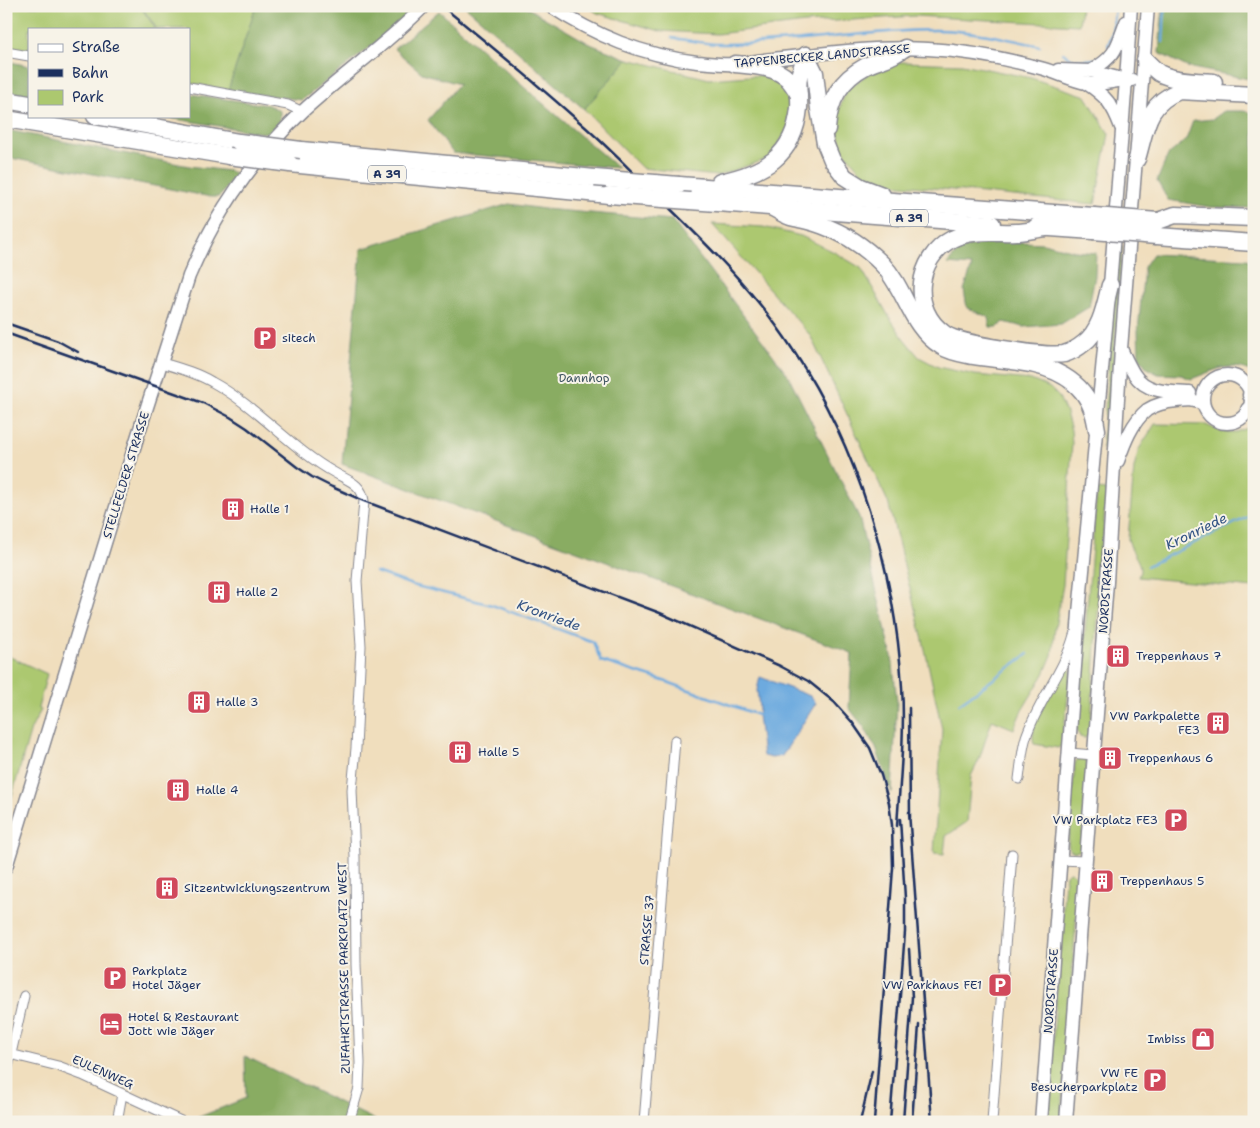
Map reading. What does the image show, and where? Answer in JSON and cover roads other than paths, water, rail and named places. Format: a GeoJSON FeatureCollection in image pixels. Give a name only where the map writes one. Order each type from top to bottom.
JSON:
{"type":"FeatureCollection","features":[{"type":"Feature","properties":{"kind":"highway"},"geometry":{"type":"LineString","coordinates":[[826,143],[828,114],[834,96],[843,83],[867,66],[905,48]]}},
{"type":"Feature","properties":{"kind":"highway"},"geometry":{"type":"LineString","coordinates":[[700,186],[741,178],[760,170],[775,160],[788,145],[796,125],[799,108],[799,78],[806,55]]}},
{"type":"Feature","properties":{"kind":"highway"},"geometry":{"type":"LineString","coordinates":[[806,55],[815,73],[819,109],[826,143],[832,160],[845,177],[861,187],[879,195],[908,202]]}},
{"type":"Feature","properties":{"kind":"highway"},"geometry":{"type":"LineString","coordinates":[[1145,60],[1161,74],[1178,79],[1254,86]]}},
{"type":"Feature","properties":{"kind":"highway"},"geometry":{"type":"LineString","coordinates":[[735,64],[766,68],[779,72],[789,80],[799,96]]}},
{"type":"Feature","properties":{"kind":"highway"},"geometry":{"type":"LineString","coordinates":[[1136,159],[1151,112],[1168,95],[1179,91],[1254,95]]}},
{"type":"Feature","properties":{"kind":"highway"},"geometry":{"type":"LineString","coordinates":[[6,100],[28,104]]}},
{"type":"Feature","properties":{"kind":"highway","name":"A 39"},"geometry":{"type":"LineString","coordinates":[[6,118],[228,156],[290,164],[609,195],[772,208],[1046,228],[1093,224]]}},
{"type":"Feature","properties":{"kind":"highway","name":"A 39"},"geometry":{"type":"LineString","coordinates":[[106,118],[239,142],[302,150],[595,178],[908,202],[1093,224],[1157,228],[1254,228]]}},
{"type":"Feature","properties":{"kind":"highway"},"geometry":{"type":"LineString","coordinates":[[772,208],[790,217],[822,225],[864,247],[882,264],[897,283],[920,328],[942,347],[960,354],[1040,366],[1071,380],[1080,388],[1088,400],[1097,430]]}},
{"type":"Feature","properties":{"kind":"highway"},"geometry":{"type":"LineString","coordinates":[[1157,228],[1175,215],[1254,218]]}},
{"type":"Feature","properties":{"kind":"highway"},"geometry":{"type":"LineString","coordinates":[[1046,228],[1016,232],[985,231],[953,239],[940,248],[930,259],[924,270],[921,287],[926,314],[945,335],[975,344],[1040,354],[1063,354],[1075,350],[1086,342],[1096,328],[1110,285]]}},
{"type":"Feature","properties":{"kind":"highway","name":"A 39"},"geometry":{"type":"LineString","coordinates":[[1157,228],[1254,243]]}},
{"type":"Feature","properties":{"kind":"street","name":"STELLFELDER STRASSE"},"geometry":{"type":"LineString","coordinates":[[6,867],[189,276],[212,229],[250,170],[282,133],[303,112],[394,35],[424,6]]}},
{"type":"Feature","properties":{"kind":"street","name":"TAPPENBECKER LANDSTRASSE"},"geometry":{"type":"LineString","coordinates":[[550,6],[595,33],[627,46],[681,60],[735,64],[806,55],[905,48],[931,49],[972,54],[1088,77],[1143,81]]}},
{"type":"Feature","properties":{"kind":"street","name":"NORDSTRASSE"},"geometry":{"type":"LineString","coordinates":[[1066,1122],[1108,576],[1121,349],[1148,6]]}},
{"type":"Feature","properties":{"kind":"street"},"geometry":{"type":"LineString","coordinates":[[1122,130],[1106,98],[1088,77],[1111,56],[1117,47],[1130,8]]}},
{"type":"Feature","properties":{"kind":"street","name":"NORDSTRASSE"},"geometry":{"type":"LineString","coordinates":[[1041,1122],[1079,613],[1110,285],[1130,8]]}},
{"type":"Feature","properties":{"kind":"street"},"geometry":{"type":"LineString","coordinates":[[6,52],[28,56]]}},
{"type":"Feature","properties":{"kind":"street"},"geometry":{"type":"LineString","coordinates":[[190,88],[288,105],[303,112]]}},
{"type":"Feature","properties":{"kind":"street"},"geometry":{"type":"LineString","coordinates":[[1121,349],[1141,383],[1153,390],[1196,393],[1204,390]]}},
{"type":"Feature","properties":{"kind":"street","name":"ZUFAHRTSTRASSE PARKPLATZ WEST"},"geometry":{"type":"LineString","coordinates":[[162,362],[199,375],[224,388],[262,416],[301,451],[357,486],[362,492],[364,501],[358,581],[361,646],[352,790],[360,1063],[359,1088],[348,1122]]}},
{"type":"Feature","properties":{"kind":"street"},"geometry":{"type":"LineString","coordinates":[[1231,374],[1242,379],[1250,388],[1252,402],[1243,418],[1226,423],[1217,421],[1210,416],[1203,404],[1204,390],[1215,378],[1231,374]]}},
{"type":"Feature","properties":{"kind":"street"},"geometry":{"type":"LineString","coordinates":[[1114,470],[1130,434],[1147,410],[1160,404],[1171,402],[1196,400],[1203,404]]}},
{"type":"Feature","properties":{"kind":"street","name":"NORDSTRASSE"},"geometry":{"type":"LineString","coordinates":[[1019,779],[1026,738],[1065,658],[1079,613]]}},
{"type":"Feature","properties":{"kind":"street","name":"STRASSE 37"},"geometry":{"type":"LineString","coordinates":[[644,1122],[675,740]]}},
{"type":"Feature","properties":{"kind":"street"},"geometry":{"type":"LineString","coordinates":[[1068,753],[1094,754]]}},
{"type":"Feature","properties":{"kind":"street"},"geometry":{"type":"LineString","coordinates":[[992,1122],[1012,854]]}},
{"type":"Feature","properties":{"kind":"street"},"geometry":{"type":"LineString","coordinates":[[1060,860],[1085,861]]}},
{"type":"Feature","properties":{"kind":"street"},"geometry":{"type":"LineString","coordinates":[[6,1076],[24,996]]}},
{"type":"Feature","properties":{"kind":"street","name":"EULENWEG"},"geometry":{"type":"LineString","coordinates":[[10,1054],[58,1066],[82,1075],[183,1122]]}},
{"type":"Feature","properties":{"kind":"street"},"geometry":{"type":"LineString","coordinates":[[117,1122],[122,1094]]}},
{"type":"Feature","properties":{"kind":"water"},"geometry":{"type":"Polygon","coordinates":[[[760,677],[810,696],[816,703],[782,756],[772,758],[763,756],[757,690],[760,677]]]}},
{"type":"Feature","properties":{"kind":"waterway"},"geometry":{"type":"LineString","coordinates":[[1108,46],[1112,34],[1115,6]]}},
{"type":"Feature","properties":{"kind":"waterway"},"geometry":{"type":"LineString","coordinates":[[1163,42],[1165,6]]}},
{"type":"Feature","properties":{"kind":"waterway"},"geometry":{"type":"LineString","coordinates":[[672,38],[715,44],[748,44],[881,32],[948,30],[1001,37],[1040,46]]}},
{"type":"Feature","properties":{"kind":"waterway"},"geometry":{"type":"LineString","coordinates":[[1063,53],[1077,60],[1094,59]]}},
{"type":"Feature","properties":{"kind":"waterway","name":"Kronriede"},"geometry":{"type":"LineString","coordinates":[[1147,566],[1254,514]]}},
{"type":"Feature","properties":{"kind":"waterway","name":"Kronriede"},"geometry":{"type":"LineString","coordinates":[[376,572],[412,585],[492,605],[593,642],[601,661],[670,683],[758,715]]}},
{"type":"Feature","properties":{"kind":"waterway","name":"Kronriede"},"geometry":{"type":"LineString","coordinates":[[959,704],[1028,654]]}},
{"type":"Feature","properties":{"kind":"railway"},"geometry":{"type":"LineString","coordinates":[[442,6],[592,133],[711,249],[746,287],[778,328],[816,388],[836,427],[854,469],[882,554],[891,598],[898,643],[903,704],[902,756],[897,826]]}},
{"type":"Feature","properties":{"kind":"railway"},"geometry":{"type":"LineString","coordinates":[[6,323],[58,341],[78,352]]}},
{"type":"Feature","properties":{"kind":"railway"},"geometry":{"type":"LineString","coordinates":[[6,333],[203,403],[247,428],[297,467],[332,487],[364,501],[660,613],[780,666],[808,681],[834,702],[852,722],[870,748],[881,775],[889,803],[892,825],[893,868],[874,1122]]}},
{"type":"Feature","properties":{"kind":"railway"},"geometry":{"type":"LineString","coordinates":[[909,708],[910,818]]}},
{"type":"Feature","properties":{"kind":"railway"},"geometry":{"type":"LineString","coordinates":[[909,812],[932,1122]]}},
{"type":"Feature","properties":{"kind":"railway"},"geometry":{"type":"LineString","coordinates":[[890,1122],[905,932],[905,898],[900,819]]}},
{"type":"Feature","properties":{"kind":"railway"},"geometry":{"type":"LineString","coordinates":[[903,1122],[912,997],[909,949]]}},
{"type":"Feature","properties":{"kind":"railway"},"geometry":{"type":"LineString","coordinates":[[912,1122],[919,1025]]}},
{"type":"Feature","properties":{"kind":"railway"},"geometry":{"type":"LineString","coordinates":[[860,1122],[872,1071]]}},
{"type":"Feature","properties":{"kind":"place","name":"sitech"},"geometry":{"type":"Point","coordinates":[265,338]}},
{"type":"Feature","properties":{"kind":"place","name":"Halle 1"},"geometry":{"type":"Point","coordinates":[233,509]}},
{"type":"Feature","properties":{"kind":"place","name":"Halle 2"},"geometry":{"type":"Point","coordinates":[219,592]}},
{"type":"Feature","properties":{"kind":"place","name":"Treppenhaus 7"},"geometry":{"type":"Point","coordinates":[1118,656]}},
{"type":"Feature","properties":{"kind":"place","name":"Halle 3"},"geometry":{"type":"Point","coordinates":[199,702]}},
{"type":"Feature","properties":{"kind":"place","name":"VW Parkpalette FE3"},"geometry":{"type":"Point","coordinates":[1218,723]}},
{"type":"Feature","properties":{"kind":"place","name":"Halle 5"},"geometry":{"type":"Point","coordinates":[460,752]}},
{"type":"Feature","properties":{"kind":"place","name":"Treppenhaus 6"},"geometry":{"type":"Point","coordinates":[1110,758]}},
{"type":"Feature","properties":{"kind":"place","name":"Halle 4"},"geometry":{"type":"Point","coordinates":[178,790]}},
{"type":"Feature","properties":{"kind":"place","name":"VW Parkplatz FE3"},"geometry":{"type":"Point","coordinates":[1176,820]}},
{"type":"Feature","properties":{"kind":"place","name":"Treppenhaus 5"},"geometry":{"type":"Point","coordinates":[1102,881]}},
{"type":"Feature","properties":{"kind":"place","name":"Sitzentwicklungszentrum"},"geometry":{"type":"Point","coordinates":[167,888]}},
{"type":"Feature","properties":{"kind":"place","name":"Parkplatz Hotel Jäger"},"geometry":{"type":"Point","coordinates":[115,978]}},
{"type":"Feature","properties":{"kind":"place","name":"VW Parkhaus FE1"},"geometry":{"type":"Point","coordinates":[1000,985]}},
{"type":"Feature","properties":{"kind":"place","name":"Hotel & Restaurant Jott wie Jäger"},"geometry":{"type":"Point","coordinates":[111,1024]}},
{"type":"Feature","properties":{"kind":"place","name":"Imbiss"},"geometry":{"type":"Point","coordinates":[1203,1039]}},
{"type":"Feature","properties":{"kind":"place","name":"VW FE Besucherparkplatz"},"geometry":{"type":"Point","coordinates":[1155,1080]}},
{"type":"Feature","properties":{"kind":"park label","name":"Dannhop"},"geometry":{"type":"Point","coordinates":[584,378]}}]}
